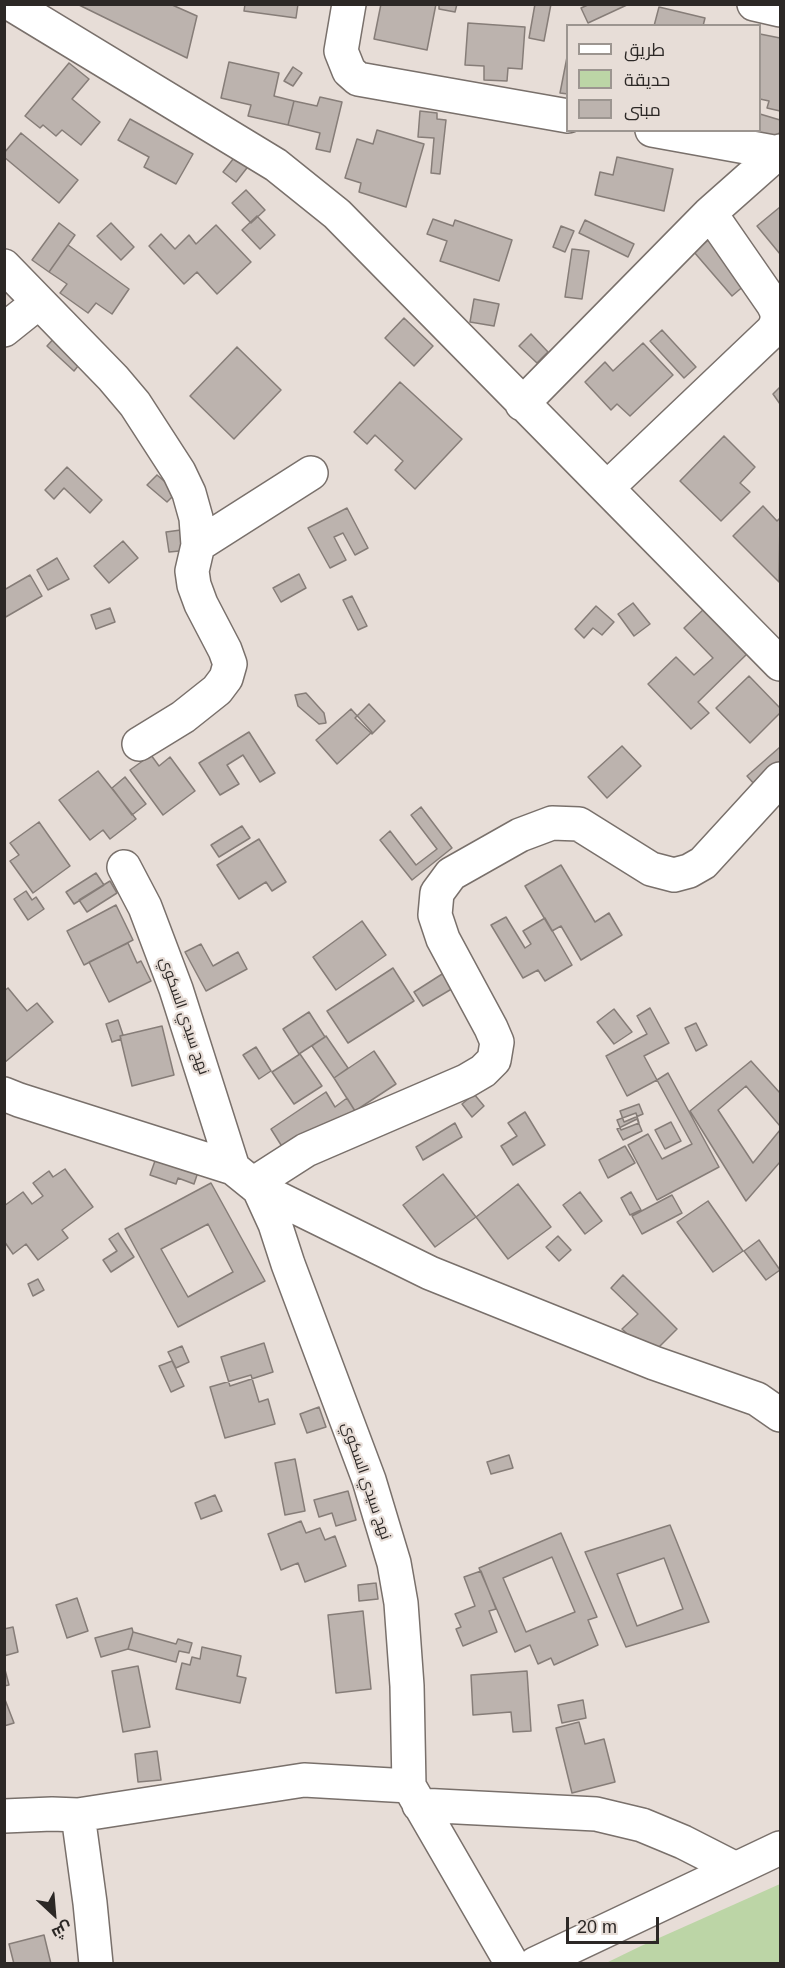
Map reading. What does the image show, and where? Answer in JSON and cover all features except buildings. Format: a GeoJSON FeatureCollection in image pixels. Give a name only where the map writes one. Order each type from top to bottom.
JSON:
{"type":"FeatureCollection","features":[{"type":"Feature","properties":{"kind":"street"},"geometry":{"type":"LineString","coordinates":[[11,4],[276,165],[337,214],[780,664]]}},
{"type":"Feature","properties":{"kind":"street"},"geometry":{"type":"LineString","coordinates":[[349,4],[341,51],[349,71],[358,79],[566,116]]}},
{"type":"Feature","properties":{"kind":"street"},"geometry":{"type":"LineString","coordinates":[[754,4],[780,10]]}},
{"type":"Feature","properties":{"kind":"street"},"geometry":{"type":"LineString","coordinates":[[663,132],[780,152]]}},
{"type":"Feature","properties":{"kind":"street"},"geometry":{"type":"LineString","coordinates":[[522,404],[710,213],[780,152]]}},
{"type":"Feature","properties":{"kind":"street"},"geometry":{"type":"LineString","coordinates":[[607,488],[772,330],[777,322],[777,312],[773,304],[710,213]]}},
{"type":"Feature","properties":{"kind":"street"},"geometry":{"type":"LineString","coordinates":[[4,266],[113,378],[141,414],[179,472],[189,493],[196,518],[198,545],[192,571],[194,585],[230,664],[226,678],[217,690],[183,717],[139,744]]}},
{"type":"Feature","properties":{"kind":"street"},"geometry":{"type":"LineString","coordinates":[[4,330],[39,302]]}},
{"type":"Feature","properties":{"kind":"street"},"geometry":{"type":"LineString","coordinates":[[198,545],[311,473]]}},
{"type":"Feature","properties":{"kind":"street"},"geometry":{"type":"LineString","coordinates":[[248,1181],[306,1150],[466,1081],[483,1071],[494,1060],[497,1042],[443,939],[435,915],[437,893],[451,874],[519,836],[552,823],[579,824],[651,869],[674,875],[689,871],[703,863],[780,779]]}},
{"type":"Feature","properties":{"kind":"street","name":"نهج سيدي السكوي"},"geometry":{"type":"LineString","coordinates":[[124,867],[145,907],[248,1181],[275,1224],[369,1480],[394,1563],[401,1603],[414,1796]]}},
{"type":"Feature","properties":{"kind":"street"},"geometry":{"type":"LineString","coordinates":[[4,1094],[248,1181],[430,1273],[654,1363],[758,1399],[780,1415]]}},
{"type":"Feature","properties":{"kind":"street"},"geometry":{"type":"LineString","coordinates":[[4,1816],[78,1815],[304,1780],[414,1796],[596,1815],[642,1825],[683,1842],[734,1868]]}},
{"type":"Feature","properties":{"kind":"street"},"geometry":{"type":"LineString","coordinates":[[414,1796],[512,1964]]}},
{"type":"Feature","properties":{"kind":"street"},"geometry":{"type":"LineString","coordinates":[[78,1815],[96,1964]]}},
{"type":"Feature","properties":{"kind":"street"},"geometry":{"type":"LineString","coordinates":[[535,1964],[780,1848]]}},
{"type":"Feature","properties":{"kind":"green space"},"geometry":{"type":"Polygon","coordinates":[[[780,1884],[780,1963],[606,1963],[641,1946],[780,1884]]]}}]}
